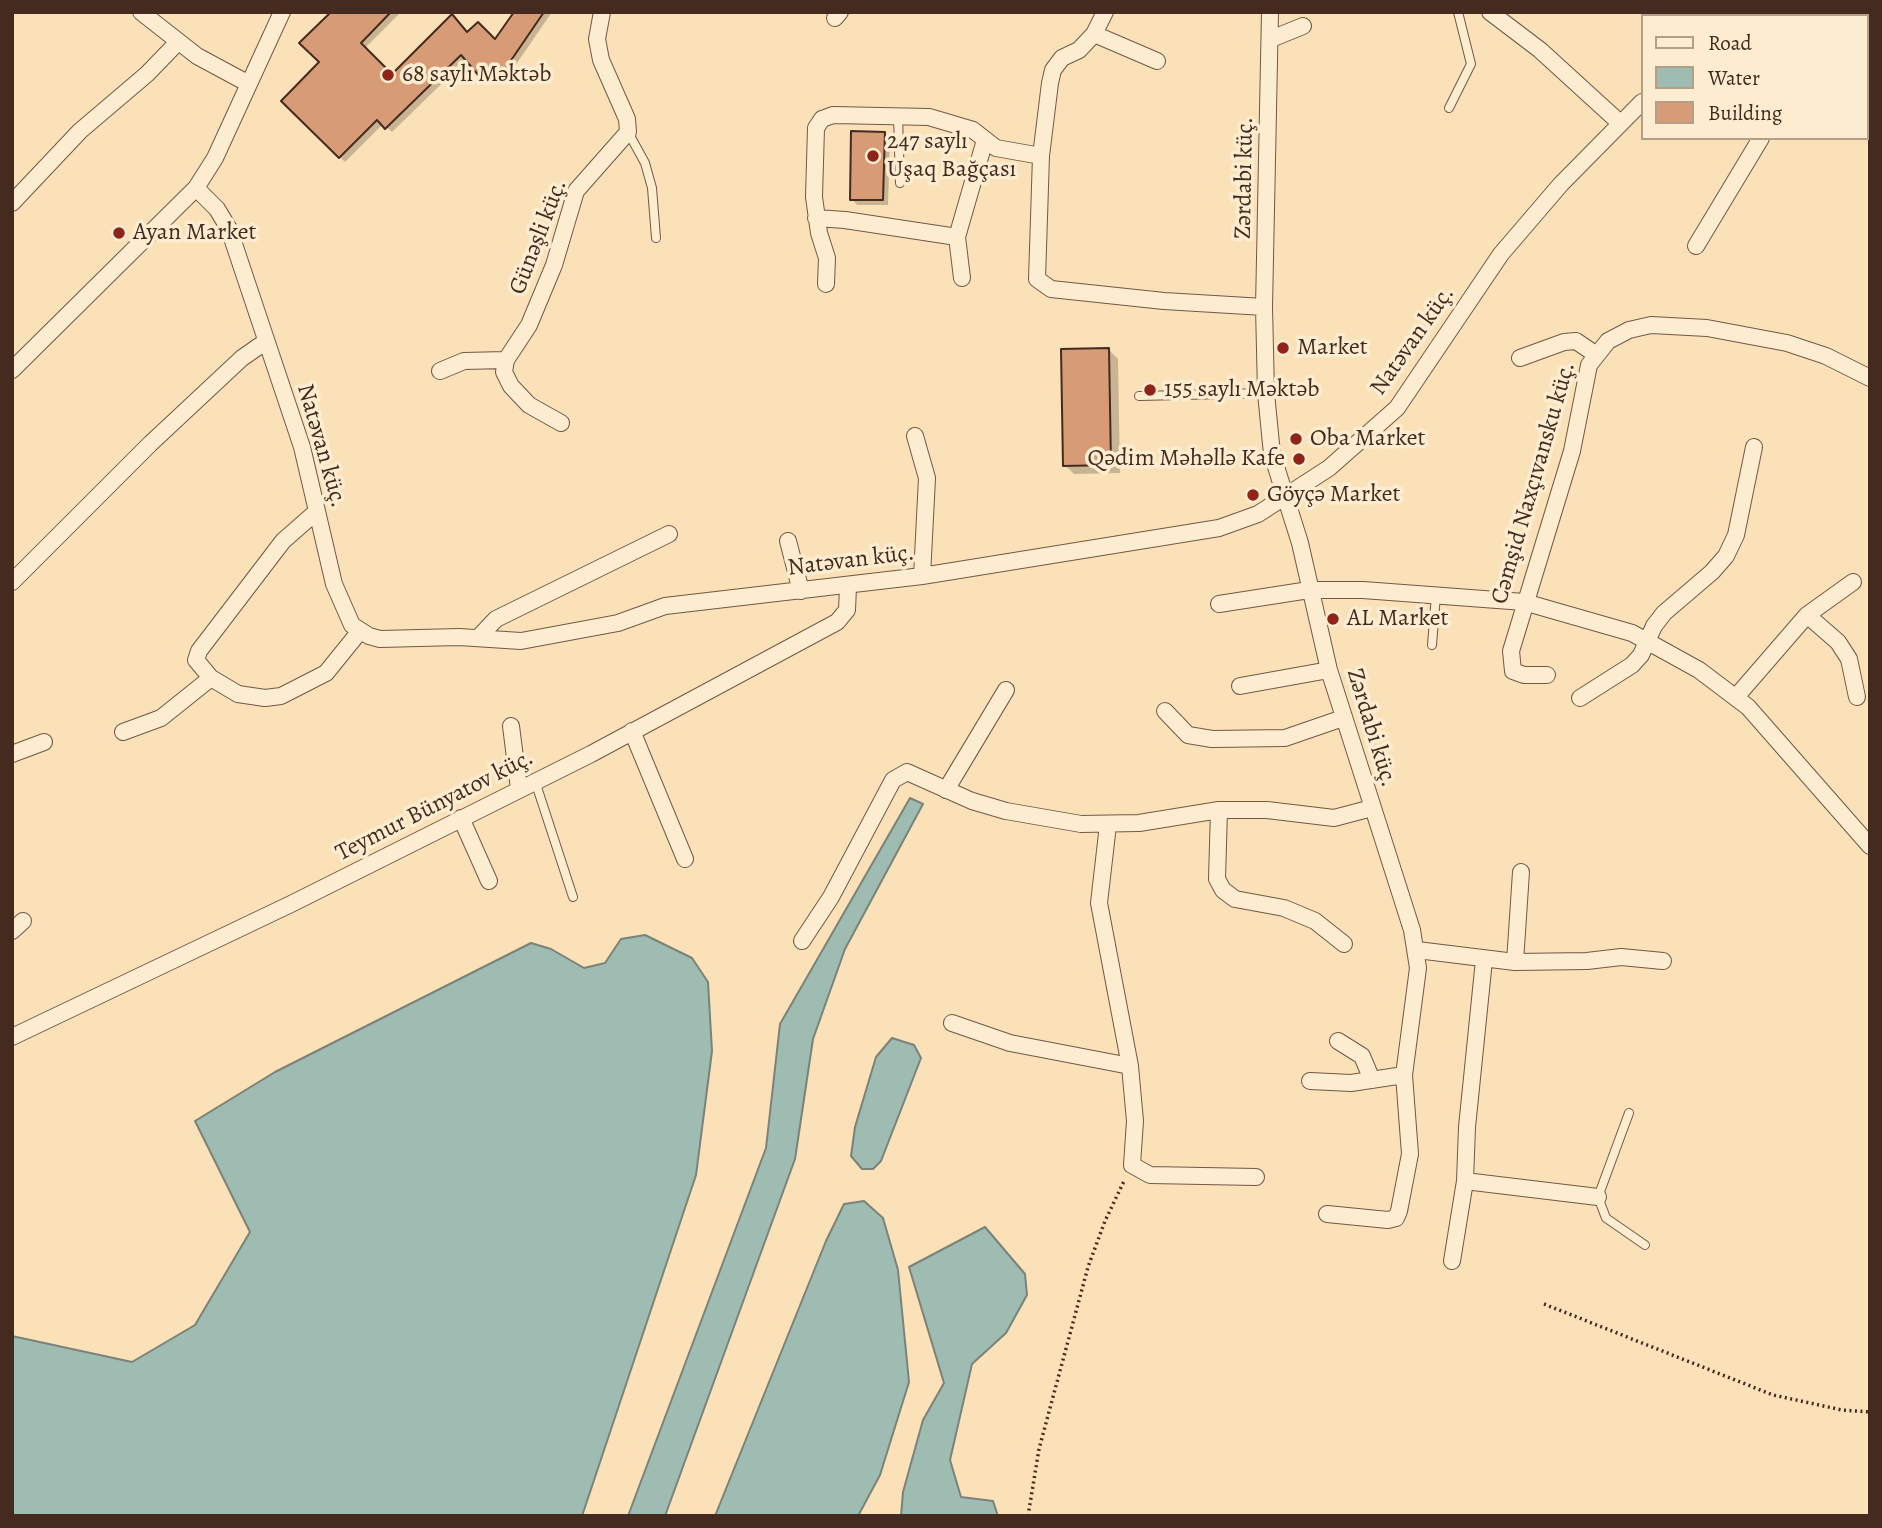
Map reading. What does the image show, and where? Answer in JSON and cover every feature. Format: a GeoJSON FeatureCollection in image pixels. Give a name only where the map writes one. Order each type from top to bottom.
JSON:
{"type":"FeatureCollection","features":[{"type":"Feature","properties":{"kind":"street"},"geometry":{"type":"LineString","coordinates":[[141,12],[178,42],[249,83]]}},
{"type":"Feature","properties":{"kind":"street"},"geometry":{"type":"LineString","coordinates":[[12,370],[196,188],[215,158],[282,12]]}},
{"type":"Feature","properties":{"kind":"street"},"geometry":{"type":"LineString","coordinates":[[602,12],[597,39],[601,60],[627,119],[628,132]]}},
{"type":"Feature","properties":{"kind":"street"},"geometry":{"type":"LineString","coordinates":[[1104,12],[1094,34],[1079,50],[1062,58],[1053,70],[1041,156],[1036,271],[1043,286],[1164,301],[1265,307]]}},
{"type":"Feature","properties":{"kind":"street","name":"Zərdabi küç."},"geometry":{"type":"LineString","coordinates":[[1270,12],[1265,307],[1266,393],[1272,454],[1300,543],[1309,590],[1343,718],[1417,950],[1417,987],[1404,1075],[1410,1154],[1396,1218],[1388,1220],[1327,1214]]}},
{"type":"Feature","properties":{"kind":"street"},"geometry":{"type":"LineString","coordinates":[[1490,12],[1540,50],[1620,123]]}},
{"type":"Feature","properties":{"kind":"street"},"geometry":{"type":"LineString","coordinates":[[1271,39],[1303,26]]}},
{"type":"Feature","properties":{"kind":"street"},"geometry":{"type":"LineString","coordinates":[[1094,34],[1157,61]]}},
{"type":"Feature","properties":{"kind":"street"},"geometry":{"type":"LineString","coordinates":[[12,203],[80,131],[147,74],[178,42]]}},
{"type":"Feature","properties":{"kind":"street","name":"Natəvan küç."},"geometry":{"type":"LineString","coordinates":[[196,188],[217,209],[229,229],[302,447],[334,584],[347,615],[359,631],[380,639],[478,638],[521,641],[618,623],[664,606],[848,587],[922,576],[1219,528],[1258,514],[1329,468],[1397,408],[1501,254],[1640,104]]}},
{"type":"Feature","properties":{"kind":"street"},"geometry":{"type":"LineString","coordinates":[[825,284],[827,258],[816,218],[816,128],[822,119],[833,115],[898,115],[955,122],[974,130],[996,148],[1041,156]]}},
{"type":"Feature","properties":{"kind":"street","name":"Günəşli küç."},"geometry":{"type":"LineString","coordinates":[[506,360],[529,325],[554,265],[576,191],[628,132]]}},
{"type":"Feature","properties":{"kind":"street"},"geometry":{"type":"LineString","coordinates":[[962,278],[957,237],[985,140]]}},
{"type":"Feature","properties":{"kind":"street"},"geometry":{"type":"LineString","coordinates":[[1696,246],[1760,140]]}},
{"type":"Feature","properties":{"kind":"street"},"geometry":{"type":"LineString","coordinates":[[816,218],[957,237]]}},
{"type":"Feature","properties":{"kind":"street","name":"Cəmşid Naxçıvansku küç."},"geometry":{"type":"LineString","coordinates":[[1547,675],[1524,675],[1513,671],[1510,665],[1511,651],[1524,602],[1558,500],[1589,365],[1595,354],[1608,341],[1629,330],[1667,324],[1753,335],[1826,356],[1870,378]]}},
{"type":"Feature","properties":{"kind":"street"},"geometry":{"type":"LineString","coordinates":[[1520,358],[1564,342],[1576,341],[1595,354]]}},
{"type":"Feature","properties":{"kind":"street"},"geometry":{"type":"LineString","coordinates":[[12,582],[150,444],[242,358],[265,342]]}},
{"type":"Feature","properties":{"kind":"street"},"geometry":{"type":"LineString","coordinates":[[440,371],[464,361],[506,360],[504,372],[519,396],[528,405],[561,423]]}},
{"type":"Feature","properties":{"kind":"street"},"geometry":{"type":"LineString","coordinates":[[915,436],[927,478],[922,576]]}},
{"type":"Feature","properties":{"kind":"street"},"geometry":{"type":"LineString","coordinates":[[1580,698],[1632,665],[1641,655],[1646,640],[1664,613],[1713,572],[1726,556],[1736,535],[1754,447]]}},
{"type":"Feature","properties":{"kind":"street"},"geometry":{"type":"LineString","coordinates":[[316,512],[283,541],[199,651],[198,666],[211,678],[238,694],[265,698],[281,696],[326,673],[359,631]]}},
{"type":"Feature","properties":{"kind":"street"},"geometry":{"type":"LineString","coordinates":[[478,638],[496,619],[668,534]]}},
{"type":"Feature","properties":{"kind":"street"},"geometry":{"type":"LineString","coordinates":[[788,541],[801,591]]}},
{"type":"Feature","properties":{"kind":"street"},"geometry":{"type":"LineString","coordinates":[[1736,697],[1807,615],[1853,582]]}},
{"type":"Feature","properties":{"kind":"street","name":"Teymur Bünyatov küç."},"geometry":{"type":"LineString","coordinates":[[12,1037],[291,904],[632,731],[837,622],[847,610],[848,587]]}},
{"type":"Feature","properties":{"kind":"street"},"geometry":{"type":"LineString","coordinates":[[1219,604],[1309,590],[1363,590],[1524,602],[1646,640],[1699,670],[1736,697],[1870,846]]}},
{"type":"Feature","properties":{"kind":"street"},"geometry":{"type":"LineString","coordinates":[[1807,615],[1838,642],[1849,659],[1857,697]]}},
{"type":"Feature","properties":{"kind":"street"},"geometry":{"type":"LineString","coordinates":[[1240,686],[1329,670]]}},
{"type":"Feature","properties":{"kind":"street"},"geometry":{"type":"LineString","coordinates":[[123,732],[161,718],[211,678]]}},
{"type":"Feature","properties":{"kind":"street"},"geometry":{"type":"LineString","coordinates":[[946,790],[1006,690]]}},
{"type":"Feature","properties":{"kind":"street"},"geometry":{"type":"LineString","coordinates":[[1165,711],[1188,735],[1212,739],[1285,738],[1343,718]]}},
{"type":"Feature","properties":{"kind":"street"},"geometry":{"type":"LineString","coordinates":[[511,726],[519,789]]}},
{"type":"Feature","properties":{"kind":"street"},"geometry":{"type":"LineString","coordinates":[[632,731],[685,859]]}},
{"type":"Feature","properties":{"kind":"street"},"geometry":{"type":"LineString","coordinates":[[12,754],[44,742]]}},
{"type":"Feature","properties":{"kind":"street"},"geometry":{"type":"LineString","coordinates":[[802,941],[831,897],[893,780],[907,772],[946,790],[1006,811],[1053,820],[1108,825],[1219,810],[1267,810],[1334,818],[1372,808]]}},
{"type":"Feature","properties":{"kind":"street"},"geometry":{"type":"LineString","coordinates":[[1219,810],[1217,879],[1223,890],[1235,899],[1284,908],[1315,920],[1344,944]]}},
{"type":"Feature","properties":{"kind":"street"},"geometry":{"type":"LineString","coordinates":[[461,818],[489,881]]}},
{"type":"Feature","properties":{"kind":"street"},"geometry":{"type":"LineString","coordinates":[[1108,825],[1099,884],[1099,903],[1130,1066],[1135,1121],[1132,1165],[1150,1175],[1256,1177]]}},
{"type":"Feature","properties":{"kind":"street"},"geometry":{"type":"LineString","coordinates":[[1515,962],[1521,872]]}},
{"type":"Feature","properties":{"kind":"street"},"geometry":{"type":"LineString","coordinates":[[1417,950],[1515,962],[1587,961],[1621,957],[1663,961]]}},
{"type":"Feature","properties":{"kind":"street"},"geometry":{"type":"LineString","coordinates":[[1452,1261],[1465,1181],[1467,1127],[1484,960]]}},
{"type":"Feature","properties":{"kind":"street"},"geometry":{"type":"LineString","coordinates":[[952,1023],[1010,1043],[1130,1066]]}},
{"type":"Feature","properties":{"kind":"street"},"geometry":{"type":"LineString","coordinates":[[1338,1041],[1362,1056],[1372,1080]]}},
{"type":"Feature","properties":{"kind":"street"},"geometry":{"type":"LineString","coordinates":[[1310,1081],[1372,1080],[1404,1075]]}},
{"type":"Feature","properties":{"kind":"street"},"geometry":{"type":"LineString","coordinates":[[1465,1181],[1598,1196]]}},
{"type":"Feature","properties":{"kind":"lane"},"geometry":{"type":"LineString","coordinates":[[1449,108],[1471,64],[1458,12]]}},
{"type":"Feature","properties":{"kind":"lane"},"geometry":{"type":"LineString","coordinates":[[898,115],[900,183]]}},
{"type":"Feature","properties":{"kind":"lane"},"geometry":{"type":"LineString","coordinates":[[628,132],[645,163],[652,188],[656,239]]}},
{"type":"Feature","properties":{"kind":"lane"},"geometry":{"type":"LineString","coordinates":[[1139,396],[1266,393]]}},
{"type":"Feature","properties":{"kind":"lane"},"geometry":{"type":"LineString","coordinates":[[1432,645],[1436,595]]}},
{"type":"Feature","properties":{"kind":"lane"},"geometry":{"type":"LineString","coordinates":[[535,781],[573,897]]}},
{"type":"Feature","properties":{"kind":"lane"},"geometry":{"type":"LineString","coordinates":[[1629,1113],[1598,1196],[1606,1218],[1645,1245]]}},
{"type":"Feature","properties":{"kind":"path"},"geometry":{"type":"LineString","coordinates":[[1028,1516],[1039,1449],[1088,1267],[1105,1221],[1132,1165]]}},
{"type":"Feature","properties":{"kind":"path"},"geometry":{"type":"LineString","coordinates":[[1544,1304],[1773,1395],[1842,1410],[1870,1412]]}},
{"type":"Feature","properties":{"kind":"water"},"geometry":{"type":"Polygon","coordinates":[[[910,798],[923,804],[845,949],[813,1039],[795,1159],[665,1516],[628,1516],[766,1148],[780,1024],[910,798]]]}},
{"type":"Feature","properties":{"kind":"water"},"geometry":{"type":"Polygon","coordinates":[[[645,935],[692,958],[708,982],[712,1051],[696,1175],[582,1516],[12,1516],[12,1336],[132,1362],[195,1325],[250,1232],[195,1121],[275,1072],[531,943],[551,949],[584,968],[605,963],[621,939],[645,935]]]}},
{"type":"Feature","properties":{"kind":"water"},"geometry":{"type":"Polygon","coordinates":[[[892,1038],[914,1045],[921,1058],[881,1161],[873,1169],[862,1169],[851,1156],[855,1127],[876,1057],[892,1038]]]}},
{"type":"Feature","properties":{"kind":"water"},"geometry":{"type":"Polygon","coordinates":[[[864,1201],[883,1218],[898,1270],[909,1382],[880,1475],[858,1516],[715,1516],[826,1241],[844,1204],[864,1201]]]}},
{"type":"Feature","properties":{"kind":"water"},"geometry":{"type":"Polygon","coordinates":[[[985,1227],[1025,1274],[1027,1295],[1006,1333],[972,1364],[950,1460],[961,1497],[993,1501],[998,1516],[901,1516],[903,1492],[923,1420],[944,1383],[909,1267],[985,1227]]]}},
{"type":"Feature","properties":{"kind":"building"},"geometry":{"type":"Polygon","coordinates":[[[331,12],[391,12],[361,43],[392,74],[452,14],[467,32],[478,22],[495,39],[514,12],[544,12],[499,78],[480,77],[461,55],[385,129],[377,120],[339,158],[281,101],[319,62],[299,43],[331,12]]]}},
{"type":"Feature","properties":{"kind":"building"},"geometry":{"type":"Polygon","coordinates":[[[851,131],[885,132],[883,200],[850,200],[851,131]]]}},
{"type":"Feature","properties":{"kind":"building"},"geometry":{"type":"Polygon","coordinates":[[[1109,348],[1111,465],[1063,466],[1061,349],[1109,348]]]}},
{"type":"Feature","properties":{"kind":"place","name":"68 saylı Məktəb"},"geometry":{"type":"Point","coordinates":[388,75]}},
{"type":"Feature","properties":{"kind":"place","name":"247 saylı Uşaq Bağçası"},"geometry":{"type":"Point","coordinates":[873,156]}},
{"type":"Feature","properties":{"kind":"place","name":"Ayan Market"},"geometry":{"type":"Point","coordinates":[119,233]}},
{"type":"Feature","properties":{"kind":"place","name":"Market"},"geometry":{"type":"Point","coordinates":[1283,348]}},
{"type":"Feature","properties":{"kind":"place","name":"155 saylı Məktəb"},"geometry":{"type":"Point","coordinates":[1150,390]}},
{"type":"Feature","properties":{"kind":"place","name":"Oba Market"},"geometry":{"type":"Point","coordinates":[1296,439]}},
{"type":"Feature","properties":{"kind":"place","name":"Qədim Məhəllə Kafe"},"geometry":{"type":"Point","coordinates":[1299,459]}},
{"type":"Feature","properties":{"kind":"place","name":"Göyçə Market"},"geometry":{"type":"Point","coordinates":[1253,495]}},
{"type":"Feature","properties":{"kind":"place","name":"AL Market"},"geometry":{"type":"Point","coordinates":[1333,619]}}]}
